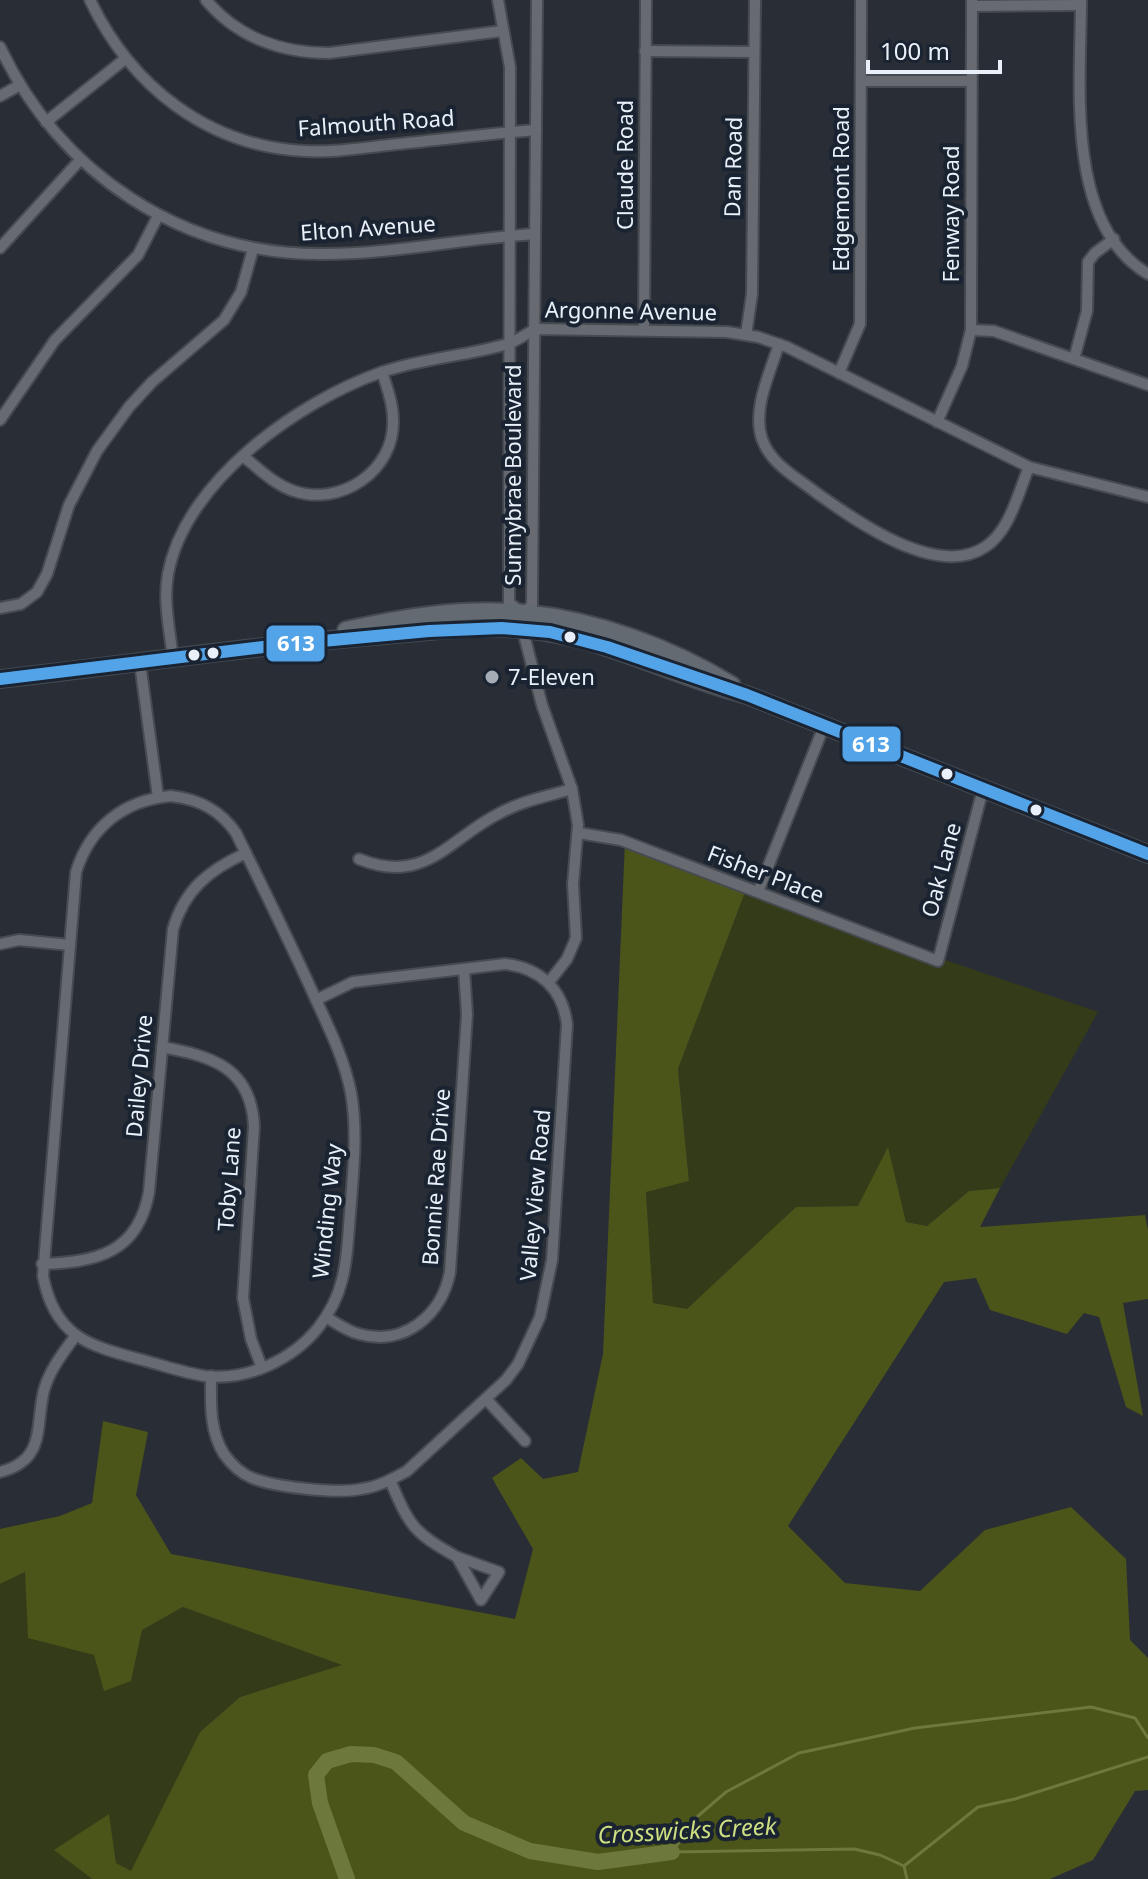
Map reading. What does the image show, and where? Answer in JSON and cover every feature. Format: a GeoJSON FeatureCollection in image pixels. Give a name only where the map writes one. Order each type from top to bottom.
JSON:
{"type":"FeatureCollection","features":[{"type":"Feature","properties":{"kind":"main road"},"geometry":{"type":"LineString","coordinates":[[0,679],[281,644],[418,616],[458,612],[523,621],[594,643],[642,650],[747,695],[1148,854]]}},
{"type":"Feature","properties":{"kind":"street","name":"Falmouth Road"},"geometry":{"type":"LineString","coordinates":[[91,0],[102,24],[125,59],[158,93],[178,109],[215,130],[259,145],[327,152],[536,130]]}},
{"type":"Feature","properties":{"kind":"street"},"geometry":{"type":"LineString","coordinates":[[206,0],[224,19],[257,39],[274,46],[310,53],[502,31]]}},
{"type":"Feature","properties":{"kind":"street","name":"Sunnybrae Boulevard"},"geometry":{"type":"LineString","coordinates":[[498,0],[510,67],[509,603],[523,621],[532,605],[537,0]]}},
{"type":"Feature","properties":{"kind":"street","name":"Claude Road"},"geometry":{"type":"LineString","coordinates":[[644,330],[646,0]]}},
{"type":"Feature","properties":{"kind":"street","name":"Dan Road"},"geometry":{"type":"LineString","coordinates":[[746,335],[752,294],[755,0]]}},
{"type":"Feature","properties":{"kind":"street","name":"Edgemont Road"},"geometry":{"type":"LineString","coordinates":[[839,373],[860,324],[861,0]]}},
{"type":"Feature","properties":{"kind":"street"},"geometry":{"type":"LineString","coordinates":[[972,3],[1081,2],[1083,159],[1094,200],[1114,239],[1135,265],[1148,274]]}},
{"type":"Feature","properties":{"kind":"street","name":"Fenway Road"},"geometry":{"type":"LineString","coordinates":[[937,422],[962,366],[971,330],[972,3]]}},
{"type":"Feature","properties":{"kind":"street","name":"Elton Avenue"},"geometry":{"type":"LineString","coordinates":[[0,47],[20,85],[46,122],[80,160],[128,198],[158,216],[207,237],[253,249],[327,254],[535,234]]}},
{"type":"Feature","properties":{"kind":"street"},"geometry":{"type":"LineString","coordinates":[[645,51],[754,52]]}},
{"type":"Feature","properties":{"kind":"street"},"geometry":{"type":"LineString","coordinates":[[46,122],[125,59]]}},
{"type":"Feature","properties":{"kind":"street"},"geometry":{"type":"LineString","coordinates":[[861,81],[971,81]]}},
{"type":"Feature","properties":{"kind":"street"},"geometry":{"type":"LineString","coordinates":[[0,96],[20,85]]}},
{"type":"Feature","properties":{"kind":"street"},"geometry":{"type":"LineString","coordinates":[[0,248],[80,160]]}},
{"type":"Feature","properties":{"kind":"street"},"geometry":{"type":"LineString","coordinates":[[0,420],[55,340],[138,255],[158,216]]}},
{"type":"Feature","properties":{"kind":"street"},"geometry":{"type":"LineString","coordinates":[[1074,359],[1087,311],[1088,262],[1114,239]]}},
{"type":"Feature","properties":{"kind":"street"},"geometry":{"type":"LineString","coordinates":[[0,608],[21,604],[37,592],[47,574],[69,505],[97,451],[129,407],[152,382],[224,320],[241,292],[253,249]]}},
{"type":"Feature","properties":{"kind":"street","name":"Argonne Avenue"},"geometry":{"type":"LineString","coordinates":[[173,659],[166,594],[171,560],[193,515],[243,456],[311,405],[382,372],[422,360],[509,343],[535,329],[712,331],[746,335],[779,344],[1029,467],[1148,497]]}},
{"type":"Feature","properties":{"kind":"street"},"geometry":{"type":"LineString","coordinates":[[971,330],[994,331],[1148,385]]}},
{"type":"Feature","properties":{"kind":"street"},"geometry":{"type":"LineString","coordinates":[[779,344],[759,419],[759,430],[768,451],[782,467],[874,532],[934,553],[954,556],[976,552],[1000,534],[1029,467]]}},
{"type":"Feature","properties":{"kind":"street"},"geometry":{"type":"LineString","coordinates":[[243,456],[279,484],[303,494],[340,492],[362,481],[380,464],[393,428],[391,403],[382,372]]}},
{"type":"Feature","properties":{"kind":"street"},"geometry":{"type":"LineString","coordinates":[[316,1000],[353,982],[464,969],[517,965],[549,982],[567,959],[576,938],[573,884],[579,833],[572,789],[542,705],[523,621]]}},
{"type":"Feature","properties":{"kind":"street"},"geometry":{"type":"LineString","coordinates":[[140,663],[158,797]]}},
{"type":"Feature","properties":{"kind":"street"},"geometry":{"type":"LineString","coordinates":[[758,892],[824,726]]}},
{"type":"Feature","properties":{"kind":"street"},"geometry":{"type":"LineString","coordinates":[[359,859],[380,868],[426,860],[455,845],[498,813],[572,789]]}},
{"type":"Feature","properties":{"kind":"street","name":"Oak Lane"},"geometry":{"type":"LineString","coordinates":[[938,961],[983,789]]}},
{"type":"Feature","properties":{"kind":"street","name":"Winding Way"},"geometry":{"type":"LineString","coordinates":[[158,797],[185,797],[211,808],[229,824],[246,853],[345,1069],[355,1138],[346,1264],[326,1317],[294,1350],[262,1368],[211,1376],[95,1347],[76,1335],[50,1303],[42,1264],[76,872],[88,844],[115,814],[138,802],[158,797]]}},
{"type":"Feature","properties":{"kind":"street","name":"Fisher Place"},"geometry":{"type":"LineString","coordinates":[[579,833],[621,840],[938,961]]}},
{"type":"Feature","properties":{"kind":"street","name":"Dailey Drive"},"geometry":{"type":"LineString","coordinates":[[42,1264],[79,1262],[100,1257],[126,1241],[142,1218],[149,1192],[173,929],[191,890],[202,878],[246,853]]}},
{"type":"Feature","properties":{"kind":"street"},"geometry":{"type":"LineString","coordinates":[[0,944],[19,940],[70,945]]}},
{"type":"Feature","properties":{"kind":"street","name":"Bonnie Rae Drive"},"geometry":{"type":"LineString","coordinates":[[326,1317],[360,1335],[397,1335],[429,1316],[443,1297],[450,1272],[467,1014],[464,969]]}},
{"type":"Feature","properties":{"kind":"street","name":"Valley View Road"},"geometry":{"type":"LineString","coordinates":[[211,1376],[213,1430],[224,1455],[241,1472],[262,1481],[331,1491],[364,1489],[390,1480],[419,1461],[506,1380],[528,1348],[551,1273],[567,1025],[562,1002],[549,982]]}},
{"type":"Feature","properties":{"kind":"street","name":"Toby Lane"},"geometry":{"type":"LineString","coordinates":[[162,1047],[216,1060],[236,1076],[249,1098],[254,1126],[243,1298],[251,1339],[262,1368]]}},
{"type":"Feature","properties":{"kind":"street"},"geometry":{"type":"LineString","coordinates":[[0,1472],[24,1460],[36,1444],[49,1375],[76,1335]]}},
{"type":"Feature","properties":{"kind":"street"},"geometry":{"type":"LineString","coordinates":[[486,1399],[525,1441]]}},
{"type":"Feature","properties":{"kind":"street"},"geometry":{"type":"LineString","coordinates":[[390,1480],[407,1520],[416,1531],[457,1557],[499,1572],[481,1600],[457,1557]]}},
{"type":"Feature","properties":{"kind":"green space"},"geometry":{"type":"Polygon","coordinates":[[[625,841],[747,887],[678,1069],[689,1181],[646,1192],[653,1303],[687,1309],[796,1207],[858,1206],[888,1147],[906,1222],[927,1226],[969,1191],[1000,1188],[980,1227],[1145,1215],[1148,1230],[1148,1299],[1123,1303],[1143,1416],[1126,1407],[1099,1317],[1084,1313],[1067,1334],[990,1310],[976,1278],[944,1282],[788,1526],[845,1583],[920,1591],[985,1530],[1071,1507],[1126,1559],[1130,1640],[1148,1658],[1148,1790],[1135,1791],[1093,1860],[1050,1879],[92,1879],[54,1850],[109,1814],[116,1863],[131,1871],[200,1732],[240,1697],[342,1665],[183,1607],[142,1630],[131,1681],[104,1691],[94,1655],[28,1638],[25,1572],[0,1584],[0,1529],[60,1516],[92,1503],[103,1421],[148,1432],[136,1495],[171,1554],[515,1619],[533,1549],[492,1478],[521,1458],[543,1479],[578,1472],[603,1354],[625,841]]]}},
{"type":"Feature","properties":{"kind":"green space"},"geometry":{"type":"Polygon","coordinates":[[[747,887],[884,939],[1098,1012],[1000,1188],[969,1191],[927,1226],[906,1222],[888,1149],[859,1206],[796,1207],[687,1310],[652,1303],[646,1191],[689,1181],[678,1069],[747,887]]]}},
{"type":"Feature","properties":{"kind":"green space"},"geometry":{"type":"Polygon","coordinates":[[[25,1572],[94,1655],[131,1681],[142,1630],[183,1607],[343,1665],[240,1697],[200,1732],[131,1872],[116,1863],[109,1815],[55,1850],[92,1879],[0,1879],[0,1584],[25,1572]]]}},
{"type":"Feature","properties":{"kind":"waterway"},"geometry":{"type":"LineString","coordinates":[[672,1852],[698,1816],[726,1792],[799,1753],[915,1728],[1091,1707],[1135,1718],[1148,1738]]}},
{"type":"Feature","properties":{"kind":"waterway","name":"Crosswicks Creek"},"geometry":{"type":"LineString","coordinates":[[347,1879],[320,1803],[316,1775],[327,1761],[351,1754],[374,1755],[396,1762],[464,1823],[530,1851],[598,1862],[672,1852]]}},
{"type":"Feature","properties":{"kind":"waterway"},"geometry":{"type":"LineString","coordinates":[[904,1866],[978,1807],[1015,1799],[1148,1757]]}},
{"type":"Feature","properties":{"kind":"waterway","name":"Crosswicks Creek"},"geometry":{"type":"LineString","coordinates":[[672,1852],[854,1849],[880,1855],[904,1866],[907,1879]]}},
{"type":"Feature","properties":{"kind":"transit line","name":"613"},"geometry":{"type":"LineString","coordinates":[[0,679],[280,645],[429,631],[502,628],[550,632],[607,647],[747,695],[1148,854]]}},
{"type":"Feature","properties":{"kind":"place","name":"7-Eleven"},"geometry":{"type":"Point","coordinates":[492,677]}}]}
